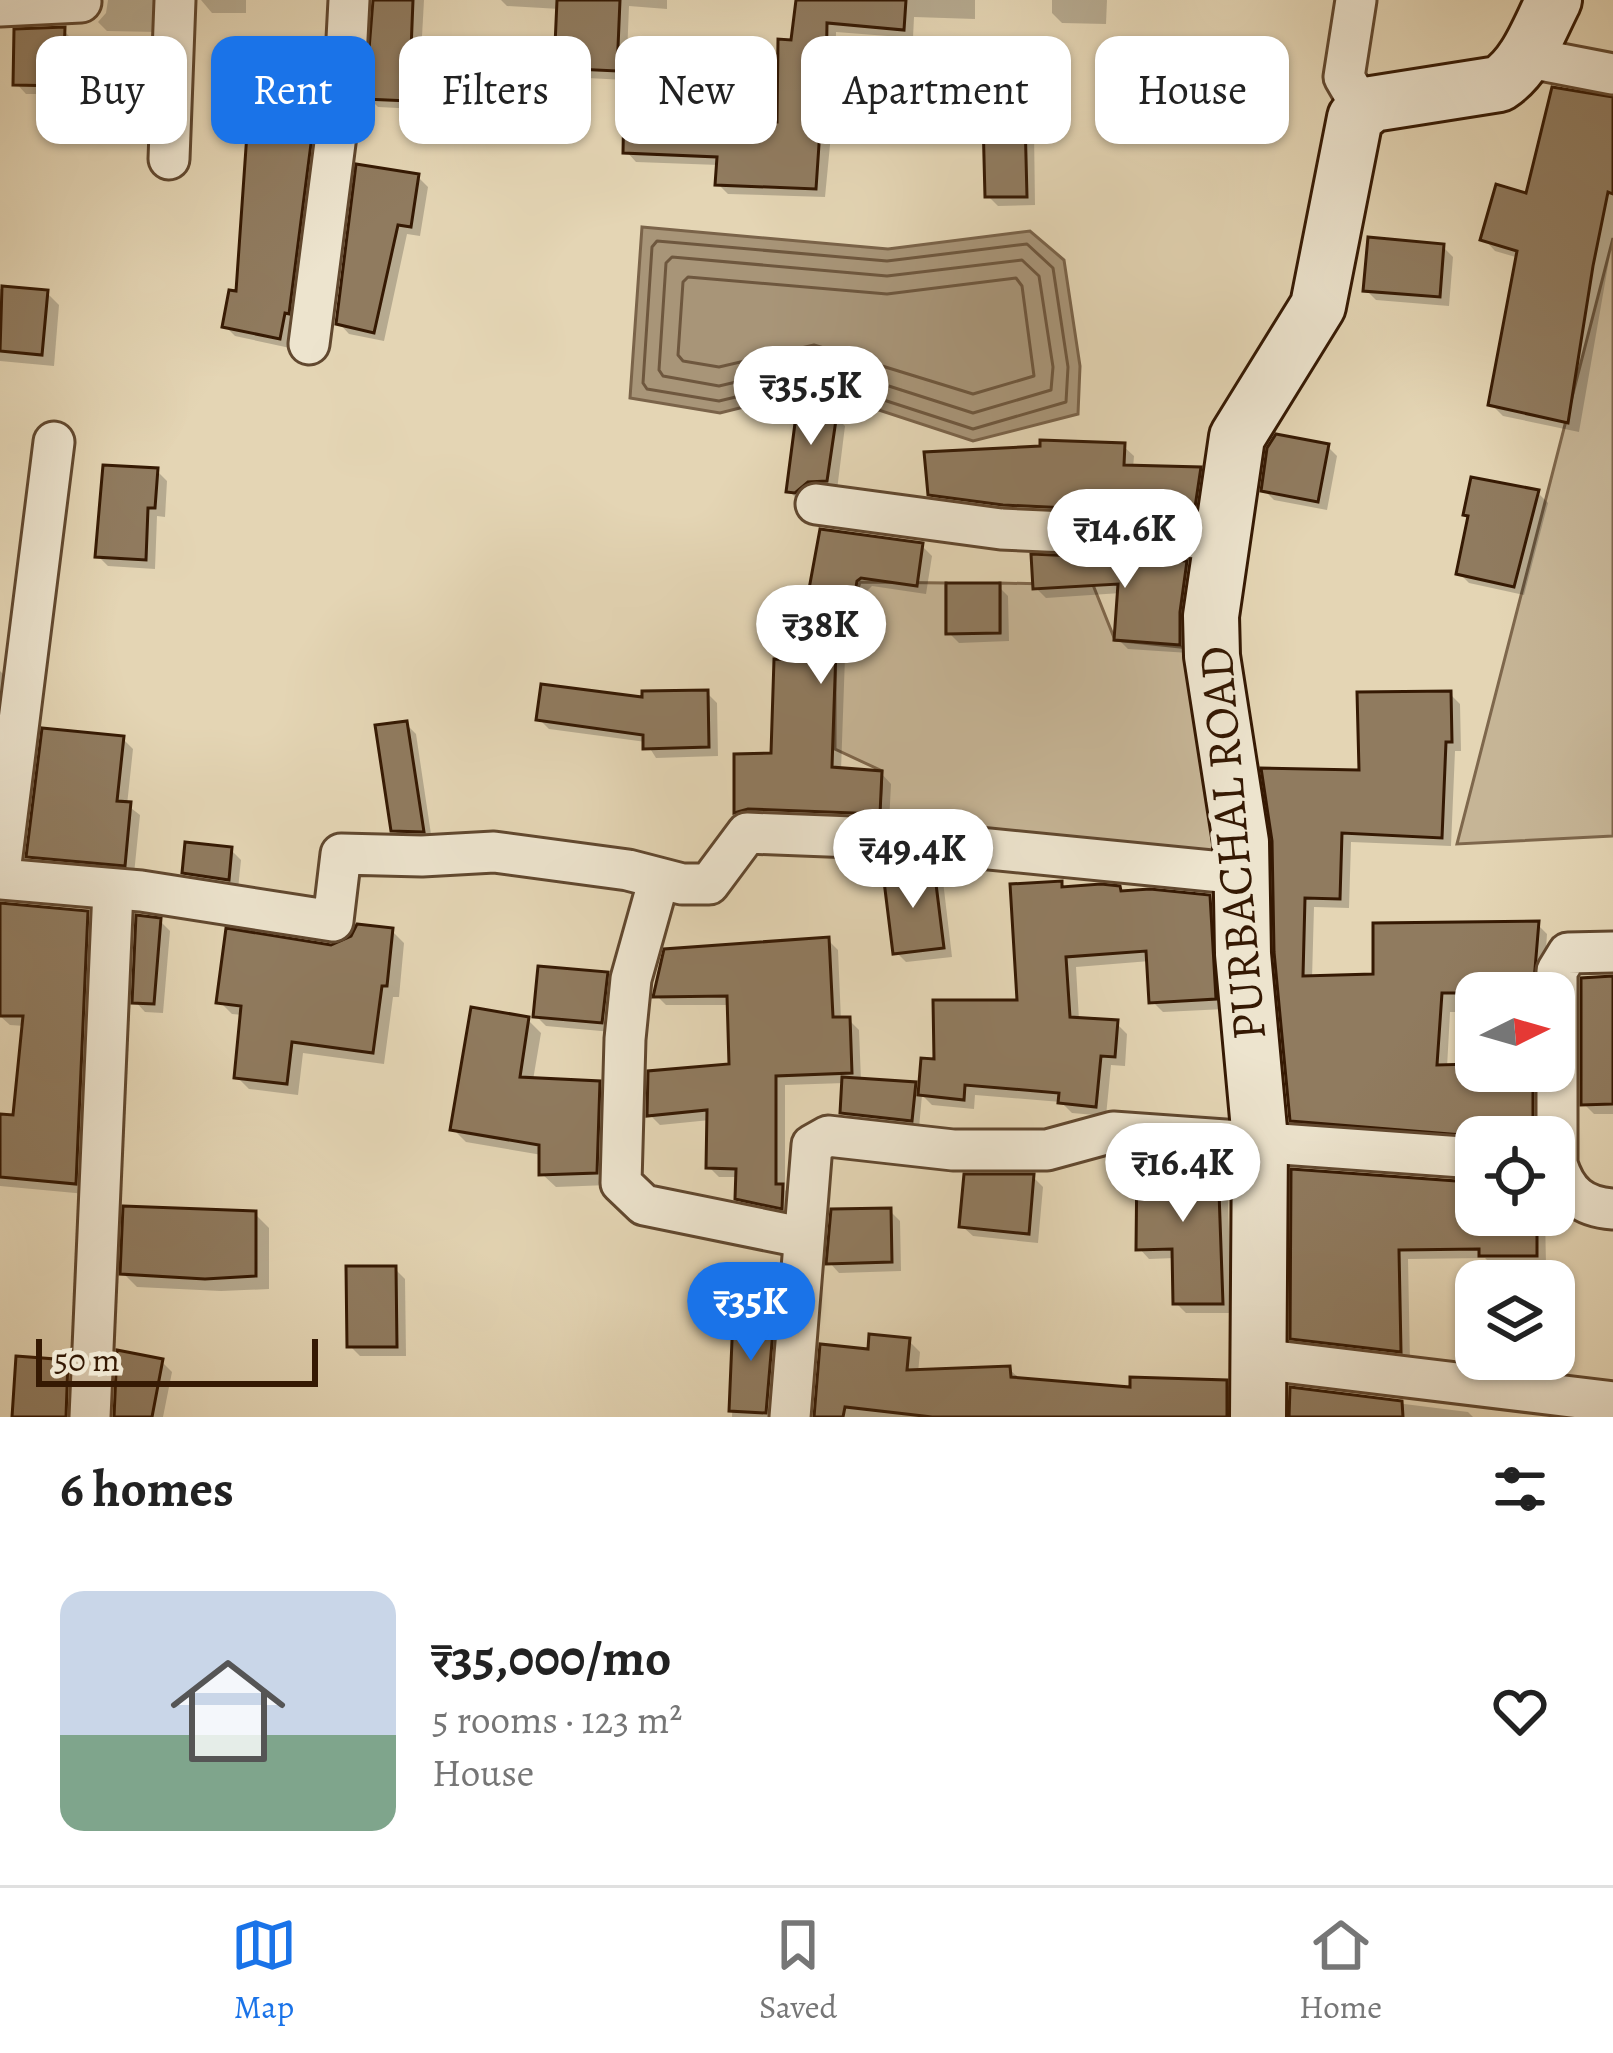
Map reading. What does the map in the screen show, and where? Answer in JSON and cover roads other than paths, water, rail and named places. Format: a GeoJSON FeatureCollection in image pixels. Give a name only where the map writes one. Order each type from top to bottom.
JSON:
{"type":"FeatureCollection","features":[{"type":"Feature","properties":{"kind":"street"},"geometry":{"type":"LineString","coordinates":[[169,158],[176,0]]}},
{"type":"Feature","properties":{"kind":"street"},"geometry":{"type":"LineString","coordinates":[[309,344],[349,0]]}},
{"type":"Feature","properties":{"kind":"street"},"geometry":{"type":"LineString","coordinates":[[1356,0],[1344,77],[1362,108],[1499,84],[1525,57],[1554,0]]}},
{"type":"Feature","properties":{"kind":"street"},"geometry":{"type":"LineString","coordinates":[[0,6],[81,2]]}},
{"type":"Feature","properties":{"kind":"street"},"geometry":{"type":"LineString","coordinates":[[1525,57],[1613,74]]}},
{"type":"Feature","properties":{"kind":"street","name":"PURBACHAL ROAD"},"geometry":{"type":"LineString","coordinates":[[1258,1417],[1260,1140],[1243,954],[1236,797],[1210,638],[1237,437],[1318,306],[1355,118],[1362,108]]}},
{"type":"Feature","properties":{"kind":"street"},"geometry":{"type":"LineString","coordinates":[[54,442],[0,876],[333,921],[341,854],[494,852],[628,870],[682,884],[709,884],[747,833],[879,838],[1242,874]]}},
{"type":"Feature","properties":{"kind":"street"},"geometry":{"type":"LineString","coordinates":[[816,503],[1001,529],[1222,538]]}},
{"type":"Feature","properties":{"kind":"street"},"geometry":{"type":"LineString","coordinates":[[659,879],[632,979],[625,1039],[621,1183],[644,1205],[802,1237]]}},
{"type":"Feature","properties":{"kind":"street"},"geometry":{"type":"LineString","coordinates":[[89,1417],[113,890]]}},
{"type":"Feature","properties":{"kind":"street"},"geometry":{"type":"LineString","coordinates":[[1556,1116],[1558,971],[1568,953],[1613,952]]}},
{"type":"Feature","properties":{"kind":"street"},"geometry":{"type":"LineString","coordinates":[[790,1417],[812,1144],[828,1136],[952,1150],[1047,1150],[1113,1132],[1455,1155]]}},
{"type":"Feature","properties":{"kind":"street"},"geometry":{"type":"LineString","coordinates":[[1575,1197],[1594,1208],[1613,1209]]}},
{"type":"Feature","properties":{"kind":"street"},"geometry":{"type":"LineString","coordinates":[[1258,1359],[1613,1402]]}},
{"type":"Feature","properties":{"kind":"water"},"geometry":{"type":"Polygon","coordinates":[[[642,227],[888,249],[1030,231],[1064,260],[1080,366],[1078,414],[973,441],[815,389],[720,413],[630,398],[642,227]]]}}]}
